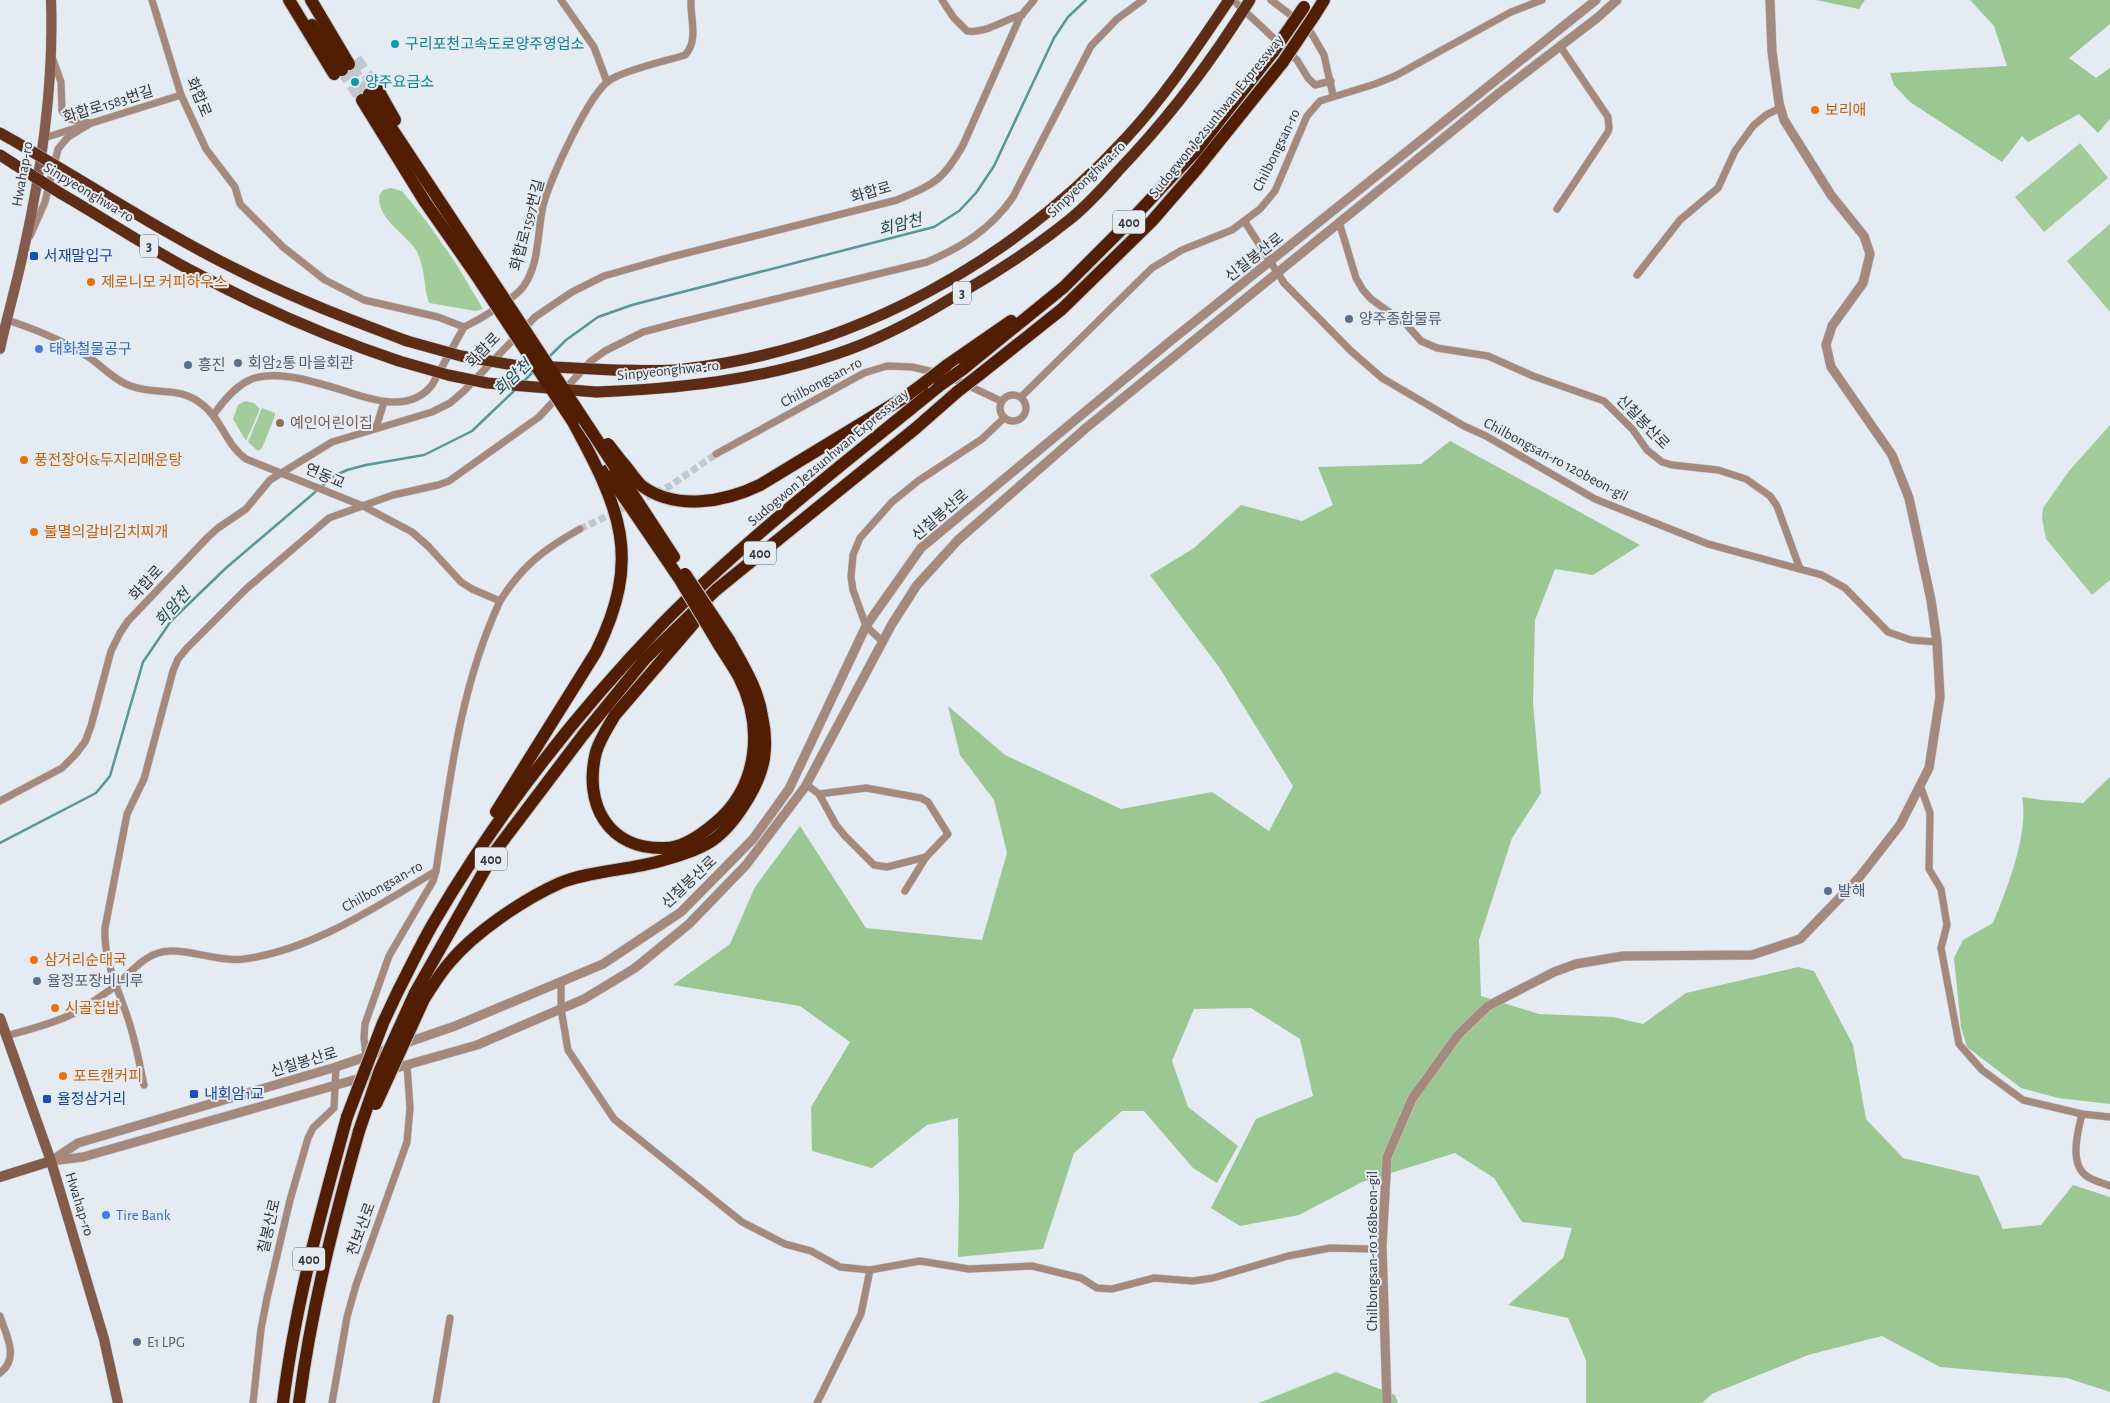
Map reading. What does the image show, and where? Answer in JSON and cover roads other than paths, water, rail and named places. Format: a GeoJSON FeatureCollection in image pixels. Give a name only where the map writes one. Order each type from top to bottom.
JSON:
{"type":"FeatureCollection","features":[{"type":"Feature","properties":{"kind":"highway"},"geometry":{"type":"LineString","coordinates":[[288,0],[345,67]]}},
{"type":"Feature","properties":{"kind":"highway"},"geometry":{"type":"LineString","coordinates":[[295,0],[345,67]]}},
{"type":"Feature","properties":{"kind":"highway"},"geometry":{"type":"LineString","coordinates":[[311,0],[345,67]]}},
{"type":"Feature","properties":{"kind":"highway"},"geometry":{"type":"LineString","coordinates":[[319,0],[345,67]]}},
{"type":"Feature","properties":{"kind":"highway","name":"Sinpyeonghwa-ro"},"geometry":{"type":"LineString","coordinates":[[0,133],[198,250],[243,273],[308,302],[407,341],[461,356],[513,365],[613,370],[683,369],[738,361],[796,346],[861,324],[958,276],[1004,247],[1096,169],[1158,100],[1190,59],[1228,0]]}},
{"type":"Feature","properties":{"kind":"highway","name":"Sinpyeonghwa-ro"},"geometry":{"type":"LineString","coordinates":[[5,158],[193,272],[295,323],[342,342],[399,361],[448,375],[487,383],[596,392],[647,390],[701,384],[766,372],[836,354],[868,342],[924,315],[973,286],[1070,220],[1137,152],[1168,116],[1201,75],[1250,0]]}},
{"type":"Feature","properties":{"kind":"highway","name":"Sudogwon Je2sunhwan Expressway"},"geometry":{"type":"LineString","coordinates":[[419,996],[496,850],[582,735],[646,659],[716,590],[743,567],[1062,309],[1152,221],[1197,170],[1283,62],[1324,0]]}},
{"type":"Feature","properties":{"kind":"highway","name":"Sudogwon Je2sunhwan Expressway"},"geometry":{"type":"LineString","coordinates":[[283,1403],[288,1362],[316,1228],[347,1117],[383,1023],[434,923],[480,849],[551,749],[585,708],[665,622],[783,512],[1064,287],[1194,153],[1273,52],[1306,3]]}},
{"type":"Feature","properties":{"kind":"highway"},"geometry":{"type":"LineString","coordinates":[[419,996],[467,944],[513,908],[561,882],[632,868],[691,851],[711,842],[740,811],[754,785],[764,758],[764,739],[762,715],[752,682],[611,469],[561,385],[478,268],[425,202],[365,96],[449,216],[478,268],[574,422],[611,469],[663,497],[690,501],[707,501],[741,494],[905,397],[946,366],[1064,287]]}},
{"type":"Feature","properties":{"kind":"highway"},"geometry":{"type":"LineString","coordinates":[[434,923],[471,849],[579,681],[606,631],[614,608],[620,575],[622,547],[611,469]]}},
{"type":"Feature","properties":{"kind":"highway"},"geometry":{"type":"LineString","coordinates":[[724,642],[740,678],[754,724],[755,748],[746,784],[726,814],[707,830],[692,839],[672,848],[634,843],[612,831],[599,813],[593,799],[593,770],[596,751],[605,730],[615,715],[743,567]]}},
{"type":"Feature","properties":{"kind":"highway","name":"400"},"geometry":{"type":"LineString","coordinates":[[300,1403],[305,1358],[338,1203],[356,1162],[363,1126],[394,1060],[419,996]]}},
{"type":"Feature","properties":{"kind":"main road","name":"Hwahap-ro"},"geometry":{"type":"LineString","coordinates":[[0,350],[24,249],[44,138],[51,53],[51,0]]}},
{"type":"Feature","properties":{"kind":"main road","name":"Hwahap-ro"},"geometry":{"type":"LineString","coordinates":[[0,1018],[51,1160],[104,1339],[118,1403]]}},
{"type":"Feature","properties":{"kind":"main road"},"geometry":{"type":"LineString","coordinates":[[0,1176],[51,1160]]}},
{"type":"Feature","properties":{"kind":"street","name":"화합로"},"geometry":{"type":"LineString","coordinates":[[152,0],[180,95],[206,149],[235,187],[240,204],[283,246],[325,280],[364,300],[438,317],[464,327]]}},
{"type":"Feature","properties":{"kind":"street"},"geometry":{"type":"LineString","coordinates":[[561,0],[594,47],[607,82],[616,77],[685,55],[689,51],[693,38],[691,0]]}},
{"type":"Feature","properties":{"kind":"street"},"geometry":{"type":"LineString","coordinates":[[942,0],[954,18],[967,31],[986,29],[1002,21],[1022,15]]}},
{"type":"Feature","properties":{"kind":"street","name":"화합로"},"geometry":{"type":"LineString","coordinates":[[0,801],[62,768],[75,755],[85,742],[91,726],[111,651],[128,621],[208,537],[246,509],[270,480],[332,442],[432,412],[450,402],[464,391],[535,317],[572,292],[604,276],[897,200],[925,188],[943,176],[963,145],[1022,15],[1034,0]]}},
{"type":"Feature","properties":{"kind":"street"},"geometry":{"type":"LineString","coordinates":[[144,1084],[132,1032],[114,986],[104,945],[105,928],[127,814],[144,779],[173,671],[178,659],[193,642],[246,589],[328,518],[348,509],[363,506],[393,494],[449,481],[539,417],[591,361],[625,339],[677,323],[927,262],[953,251],[970,240],[998,216],[1012,197],[1091,46],[1117,19],[1143,0]]}},
{"type":"Feature","properties":{"kind":"street"},"geometry":{"type":"LineString","coordinates":[[1233,0],[1297,60],[1308,78],[1316,85],[1331,81]]}},
{"type":"Feature","properties":{"kind":"street"},"geometry":{"type":"LineString","coordinates":[[1271,0],[1309,29],[1324,55],[1334,95]]}},
{"type":"Feature","properties":{"kind":"street","name":"Chilbongsan-ro"},"geometry":{"type":"LineString","coordinates":[[1021,397],[1152,268],[1182,250],[1232,230],[1260,209],[1275,191],[1311,109],[1320,101],[1395,76],[1512,12],[1542,0]]}},
{"type":"Feature","properties":{"kind":"street","name":"신칠봉산로"},"geometry":{"type":"LineString","coordinates":[[51,1160],[78,1143],[336,1067],[455,1026],[603,964],[680,912],[753,839],[789,789],[866,626],[921,548],[1168,342],[1596,0]]}},
{"type":"Feature","properties":{"kind":"street","name":"신칠봉산로"},"geometry":{"type":"LineString","coordinates":[[51,1160],[83,1158],[477,1045],[584,999],[635,968],[689,924],[746,865],[806,785],[883,642],[917,585],[958,540],[1086,428],[1498,93],[1597,18],[1616,0]]}},
{"type":"Feature","properties":{"kind":"street","name":"Chilbongsan-ro 168beon-gil"},"geometry":{"type":"LineString","coordinates":[[1387,1403],[1382,1246],[1386,1157],[1412,1099],[1458,1035],[1488,1006],[1554,972],[1576,964],[1623,956],[1705,957],[1752,955],[1800,939],[1864,872],[1900,825],[1929,768],[1940,698],[1937,642],[1931,600],[1909,498],[1892,455],[1831,367],[1826,344],[1832,326],[1863,283],[1870,254],[1864,236],[1831,195],[1787,127],[1780,108],[1772,52],[1770,0]]}},
{"type":"Feature","properties":{"kind":"street"},"geometry":{"type":"LineString","coordinates":[[1557,209],[1608,132],[1610,123],[1608,117],[1560,46]]}},
{"type":"Feature","properties":{"kind":"street"},"geometry":{"type":"LineString","coordinates":[[51,53],[61,82],[62,111],[70,120],[92,123]]}},
{"type":"Feature","properties":{"kind":"street","name":"화합로1597번길"},"geometry":{"type":"LineString","coordinates":[[464,327],[481,320],[523,288],[534,263],[543,206],[559,164],[582,118],[607,82]]}},
{"type":"Feature","properties":{"kind":"street","name":"화합로1583번길"},"geometry":{"type":"LineString","coordinates":[[44,138],[180,95]]}},
{"type":"Feature","properties":{"kind":"street"},"geometry":{"type":"LineString","coordinates":[[1637,275],[1680,220],[1718,188],[1735,151],[1753,126],[1766,115],[1780,108]]}},
{"type":"Feature","properties":{"kind":"street"},"geometry":{"type":"LineString","coordinates":[[24,249],[45,202],[58,149],[68,137],[92,123]]}},
{"type":"Feature","properties":{"kind":"street","name":"Chilbongsan-ro 120beon-gil"},"geometry":{"type":"LineString","coordinates":[[1245,222],[1284,283],[1368,367],[1382,378],[1595,499],[1708,544],[1822,575],[1845,588],[1888,632],[1911,640],[1937,642]]}},
{"type":"Feature","properties":{"kind":"street","name":"신칠봉산로"},"geometry":{"type":"LineString","coordinates":[[1339,222],[1356,278],[1363,290],[1371,299],[1406,324],[1421,342],[1437,348],[1488,356],[1533,376],[1604,401],[1633,430],[1647,450],[1662,462],[1672,465],[1718,470],[1746,479],[1770,496],[1777,506],[1800,569]]}},
{"type":"Feature","properties":{"kind":"street"},"geometry":{"type":"LineString","coordinates":[[6,320],[40,331],[72,347],[127,385],[136,388],[186,394],[214,414],[240,454],[253,463],[282,472]]}},
{"type":"Feature","properties":{"kind":"street"},"geometry":{"type":"LineString","coordinates":[[214,414],[229,393],[242,383],[259,376],[276,375],[302,379],[384,402],[411,400],[428,391],[464,327]]}},
{"type":"Feature","properties":{"kind":"street","name":"Chilbongsan-ro"},"geometry":{"type":"LineString","coordinates":[[716,454],[864,373],[887,366],[912,367],[944,374],[1002,401]]}},
{"type":"Feature","properties":{"kind":"street"},"geometry":{"type":"LineString","coordinates":[[1013,394],[1021,397],[1026,405],[1023,417],[1016,421],[1004,418],[1000,410],[1004,398],[1013,394]]}},
{"type":"Feature","properties":{"kind":"street"},"geometry":{"type":"LineString","coordinates":[[376,428],[384,402]]}},
{"type":"Feature","properties":{"kind":"street"},"geometry":{"type":"LineString","coordinates":[[883,642],[866,626],[850,577],[853,554],[860,538],[892,502],[918,481],[982,439],[1004,418]]}},
{"type":"Feature","properties":{"kind":"street","name":"연동교"},"geometry":{"type":"LineString","coordinates":[[282,472],[363,506]]}},
{"type":"Feature","properties":{"kind":"street"},"geometry":{"type":"LineString","coordinates":[[363,506],[412,532],[462,582],[472,589],[500,601]]}},
{"type":"Feature","properties":{"kind":"street","name":"Chilbongsan-ro"},"geometry":{"type":"LineString","coordinates":[[114,986],[151,956],[159,952],[178,952],[230,961],[265,957],[283,951],[364,913],[436,871],[461,712],[481,646],[500,601],[532,561],[550,546],[580,529]]}},
{"type":"Feature","properties":{"kind":"street"},"geometry":{"type":"LineString","coordinates":[[806,785],[819,794],[836,825],[874,865],[887,867],[926,857]]}},
{"type":"Feature","properties":{"kind":"street"},"geometry":{"type":"LineString","coordinates":[[1920,785],[1930,813],[1929,869],[1941,890],[1947,925],[1941,948],[1958,1044],[1982,1070],[2023,1100],[2082,1114],[2110,1117]]}},
{"type":"Feature","properties":{"kind":"street"},"geometry":{"type":"LineString","coordinates":[[819,794],[866,788],[906,794],[924,800],[948,834],[926,857],[905,891]]}},
{"type":"Feature","properties":{"kind":"street"},"geometry":{"type":"LineString","coordinates":[[366,1057],[365,1024],[389,956],[433,881],[436,871]]}},
{"type":"Feature","properties":{"kind":"street"},"geometry":{"type":"LineString","coordinates":[[561,982],[561,1009],[568,1050],[614,1119],[742,1222],[785,1244],[811,1251],[840,1267],[870,1270],[920,1262],[969,1269],[1032,1266],[1081,1278],[1096,1288],[1112,1289],[1154,1278],[1193,1281],[1213,1278],[1288,1256],[1330,1248],[1370,1249],[1382,1246]]}},
{"type":"Feature","properties":{"kind":"street"},"geometry":{"type":"LineString","coordinates":[[6,1036],[59,1020],[86,1006],[114,986]]}},
{"type":"Feature","properties":{"kind":"street","name":"천보산로"},"geometry":{"type":"LineString","coordinates":[[332,1403],[347,1317],[356,1285],[407,1142],[410,1108],[407,1066]]}},
{"type":"Feature","properties":{"kind":"street","name":"칠봉산로"},"geometry":{"type":"LineString","coordinates":[[253,1403],[261,1329],[290,1200],[308,1138],[313,1128],[334,1108],[336,1067]]}},
{"type":"Feature","properties":{"kind":"street"},"geometry":{"type":"LineString","coordinates":[[2082,1114],[2076,1140],[2076,1153],[2081,1169],[2086,1176],[2110,1186]]}},
{"type":"Feature","properties":{"kind":"street"},"geometry":{"type":"LineString","coordinates":[[817,1403],[861,1314],[870,1270]]}},
{"type":"Feature","properties":{"kind":"street"},"geometry":{"type":"LineString","coordinates":[[0,1316],[11,1350],[11,1360],[0,1373]]}},
{"type":"Feature","properties":{"kind":"street"},"geometry":{"type":"LineString","coordinates":[[436,1403],[450,1318]]}},
{"type":"Feature","properties":{"kind":"waterway","name":"회암천"},"geometry":{"type":"LineString","coordinates":[[548,358],[566,340],[598,317],[632,305],[934,227],[959,211],[976,193],[994,166],[1054,38],[1068,17],[1086,0]]}},
{"type":"Feature","properties":{"kind":"waterway","name":"회암천"},"geometry":{"type":"LineString","coordinates":[[523,382],[535,370]]}},
{"type":"Feature","properties":{"kind":"waterway","name":"회암천"},"geometry":{"type":"LineString","coordinates":[[0,843],[96,793],[110,776],[143,662],[171,621],[226,568],[334,476],[366,465],[424,455],[472,431],[515,390]]}},
{"type":"Feature","properties":{"kind":"tunnel"},"geometry":{"type":"LineString","coordinates":[[356,59],[378,90]]}},
{"type":"Feature","properties":{"kind":"tunnel"},"geometry":{"type":"LineString","coordinates":[[351,67],[369,94]]}},
{"type":"Feature","properties":{"kind":"tunnel"},"geometry":{"type":"LineString","coordinates":[[342,70],[362,100]]}},
{"type":"Feature","properties":{"kind":"tunnel"},"geometry":{"type":"LineString","coordinates":[[580,529],[670,486],[716,454]]}},
{"type":"Feature","properties":{"kind":"place","name":"구리포천고속도로양주영업소"},"geometry":{"type":"Point","coordinates":[395,44]}},
{"type":"Feature","properties":{"kind":"place","name":"양주요금소"},"geometry":{"type":"Point","coordinates":[355,82]}},
{"type":"Feature","properties":{"kind":"place","name":"보리애"},"geometry":{"type":"Point","coordinates":[1815,110]}},
{"type":"Feature","properties":{"kind":"place","name":"서재말입구"},"geometry":{"type":"Point","coordinates":[34,256]}},
{"type":"Feature","properties":{"kind":"place","name":"제로니모 커피하우스"},"geometry":{"type":"Point","coordinates":[91,282]}},
{"type":"Feature","properties":{"kind":"place","name":"양주종합물류"},"geometry":{"type":"Point","coordinates":[1349,319]}},
{"type":"Feature","properties":{"kind":"place","name":"태화철물공구"},"geometry":{"type":"Point","coordinates":[39,349]}},
{"type":"Feature","properties":{"kind":"place","name":"회암2통 마을회관"},"geometry":{"type":"Point","coordinates":[238,363]}},
{"type":"Feature","properties":{"kind":"place","name":"흥진"},"geometry":{"type":"Point","coordinates":[188,365]}},
{"type":"Feature","properties":{"kind":"place","name":"예인어린이집"},"geometry":{"type":"Point","coordinates":[280,423]}},
{"type":"Feature","properties":{"kind":"place","name":"풍전장어&두지리매운탕"},"geometry":{"type":"Point","coordinates":[24,460]}},
{"type":"Feature","properties":{"kind":"place","name":"불멸의갈비김치찌개"},"geometry":{"type":"Point","coordinates":[34,532]}},
{"type":"Feature","properties":{"kind":"place","name":"발해"},"geometry":{"type":"Point","coordinates":[1828,891]}},
{"type":"Feature","properties":{"kind":"place","name":"삼거리순대국"},"geometry":{"type":"Point","coordinates":[34,960]}},
{"type":"Feature","properties":{"kind":"place","name":"율정포장비니루"},"geometry":{"type":"Point","coordinates":[37,981]}},
{"type":"Feature","properties":{"kind":"place","name":"시골집밥"},"geometry":{"type":"Point","coordinates":[55,1008]}},
{"type":"Feature","properties":{"kind":"place","name":"포트캔커피"},"geometry":{"type":"Point","coordinates":[63,1076]}},
{"type":"Feature","properties":{"kind":"place","name":"내회암1교"},"geometry":{"type":"Point","coordinates":[194,1094]}},
{"type":"Feature","properties":{"kind":"place","name":"율정삼거리"},"geometry":{"type":"Point","coordinates":[47,1099]}},
{"type":"Feature","properties":{"kind":"place","name":"Tire Bank"},"geometry":{"type":"Point","coordinates":[106,1215]}},
{"type":"Feature","properties":{"kind":"place","name":"E1 LPG"},"geometry":{"type":"Point","coordinates":[137,1342]}}]}
